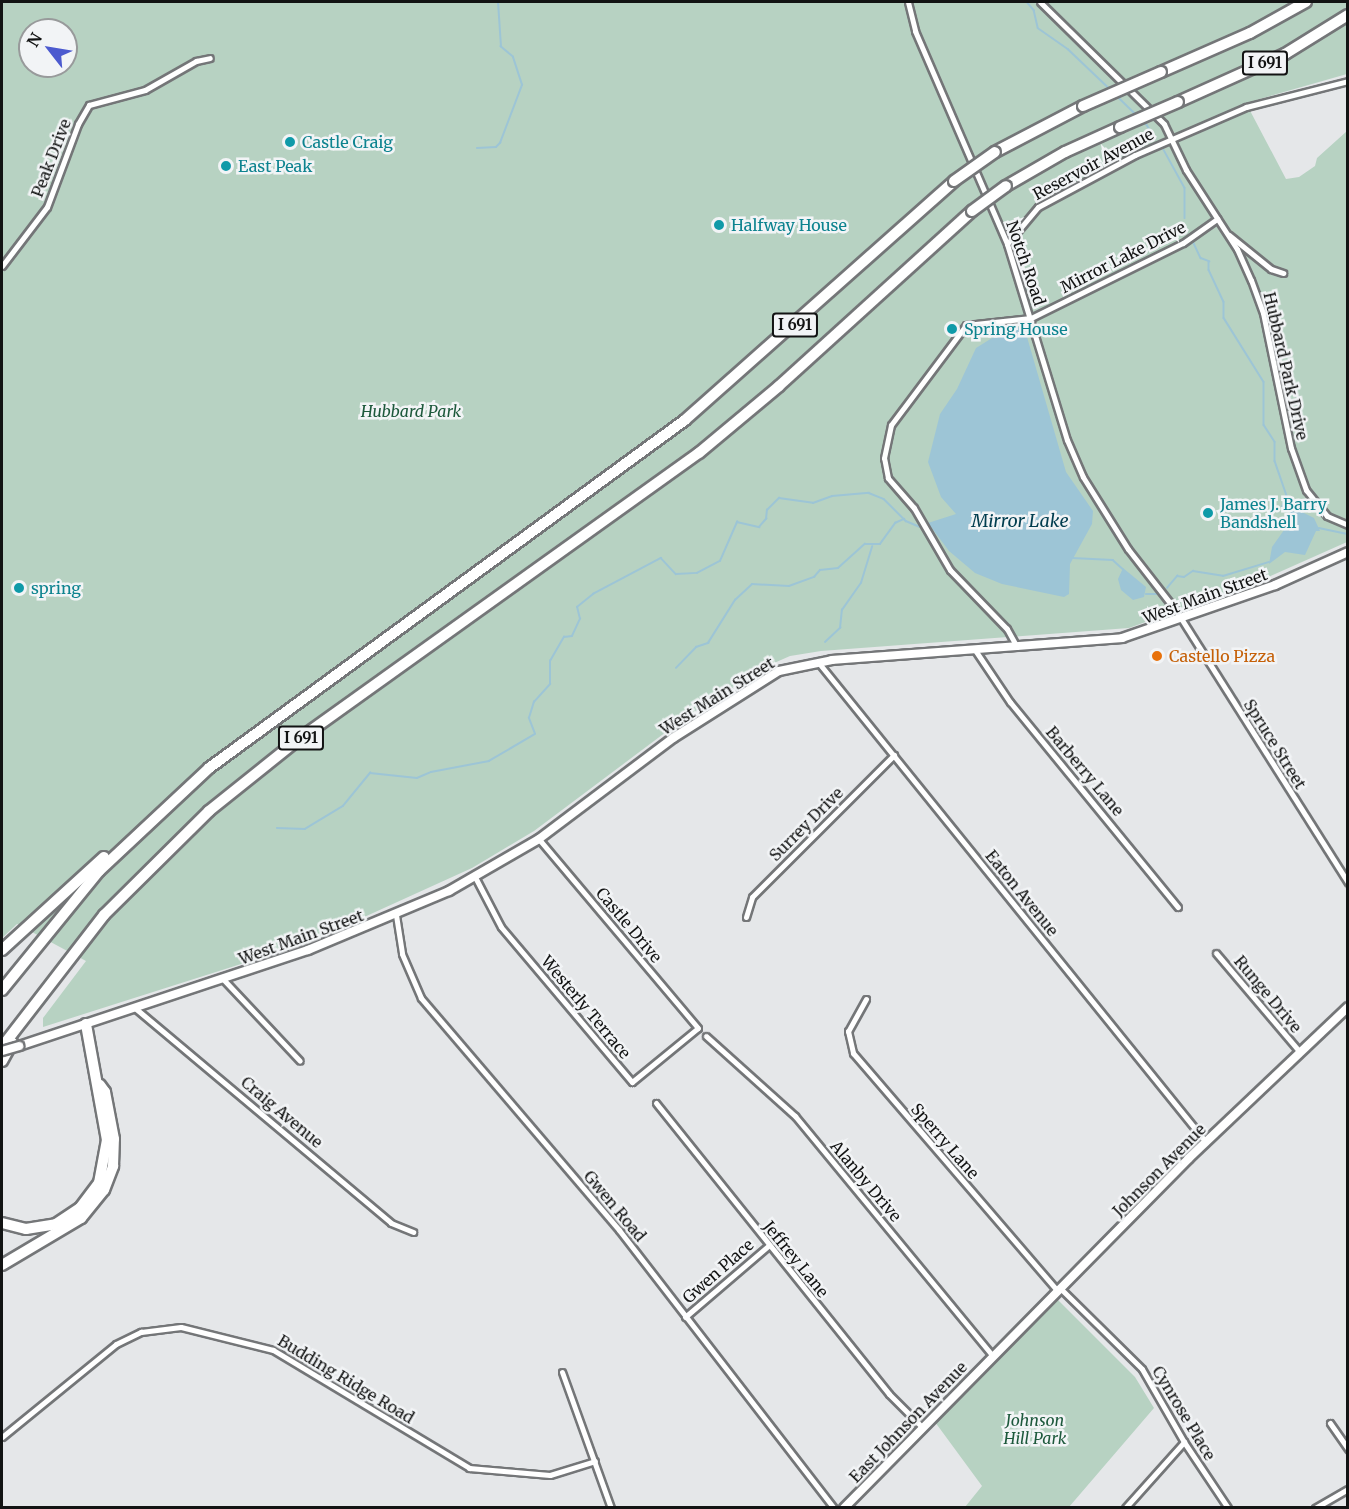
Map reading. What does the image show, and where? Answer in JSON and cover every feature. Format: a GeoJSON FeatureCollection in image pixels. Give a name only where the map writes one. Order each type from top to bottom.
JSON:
{"type":"FeatureCollection","features":[{"type":"Feature","properties":{"kind":"highway","name":"I 691"},"geometry":{"type":"LineString","coordinates":[[2,990],[68,906],[146,824],[255,731],[685,420],[954,182],[995,152],[1083,106],[1250,33],[1306,2]]}},
{"type":"Feature","properties":{"kind":"highway","name":"I 691"},"geometry":{"type":"LineString","coordinates":[[2,1049],[34,1001],[127,890],[240,784],[693,458],[770,394],[972,211],[1006,186],[1056,157],[1285,54],[1347,15]]}},
{"type":"Feature","properties":{"kind":"highway"},"geometry":{"type":"LineString","coordinates":[[2,950],[120,842],[146,824]]}},
{"type":"Feature","properties":{"kind":"highway"},"geometry":{"type":"LineString","coordinates":[[2,1061],[34,1001]]}},
{"type":"Feature","properties":{"kind":"highway"},"geometry":{"type":"LineString","coordinates":[[2,1223],[26,1229],[49,1227],[71,1215],[92,1195],[107,1152],[99,1085],[86,1024]]}},
{"type":"Feature","properties":{"kind":"highway"},"geometry":{"type":"LineString","coordinates":[[2,1265],[81,1218],[104,1190],[112,1166],[114,1140],[105,1092],[99,1085]]}},
{"type":"Feature","properties":{"kind":"main road","name":"West Main Street"},"geometry":{"type":"LineString","coordinates":[[2,1049],[19,1046],[223,979],[396,915],[475,877],[539,839],[695,723],[779,671],[818,662],[1122,638],[1275,585],[1347,552]]}},
{"type":"Feature","properties":{"kind":"main road","name":"Johnson Avenue"},"geometry":{"type":"LineString","coordinates":[[993,1356],[1205,1141],[1347,1007]]}},
{"type":"Feature","properties":{"kind":"main road","name":"East Johnson Avenue"},"geometry":{"type":"LineString","coordinates":[[844,1508],[993,1356]]}},
{"type":"Feature","properties":{"kind":"street","name":"Notch Road"},"geometry":{"type":"LineString","coordinates":[[908,2],[915,31],[1007,244],[1067,440],[1083,477],[1124,543],[1180,619]]}},
{"type":"Feature","properties":{"kind":"street","name":"Reservoir Avenue"},"geometry":{"type":"LineString","coordinates":[[1040,2],[1160,118],[1172,139]]}},
{"type":"Feature","properties":{"kind":"street","name":"Peak Drive"},"geometry":{"type":"LineString","coordinates":[[2,266],[47,207],[78,124],[89,105],[146,90],[196,61],[210,58]]}},
{"type":"Feature","properties":{"kind":"street","name":"Reservoir Avenue"},"geometry":{"type":"LineString","coordinates":[[1007,244],[1038,207],[1172,139],[1246,107],[1347,81]]}},
{"type":"Feature","properties":{"kind":"street","name":"Hubbard Park Drive"},"geometry":{"type":"LineString","coordinates":[[1172,139],[1244,263],[1260,304],[1300,476],[1319,508],[1347,525]]}},
{"type":"Feature","properties":{"kind":"street","name":"Mirror Lake Drive"},"geometry":{"type":"LineString","coordinates":[[1017,647],[1007,629],[942,559],[918,516],[888,478],[884,458],[887,435],[897,415],[960,331],[974,322],[1031,318],[1195,237],[1217,219]]}},
{"type":"Feature","properties":{"kind":"street"},"geometry":{"type":"LineString","coordinates":[[1226,232],[1271,269],[1283,273]]}},
{"type":"Feature","properties":{"kind":"street","name":"Spruce Street"},"geometry":{"type":"LineString","coordinates":[[1180,619],[1347,883]]}},
{"type":"Feature","properties":{"kind":"street","name":"Barberry Lane"},"geometry":{"type":"LineString","coordinates":[[975,650],[1010,702],[1178,907]]}},
{"type":"Feature","properties":{"kind":"street","name":"Eaton Avenue"},"geometry":{"type":"LineString","coordinates":[[818,662],[1205,1141]]}},
{"type":"Feature","properties":{"kind":"street","name":"Surrey Drive"},"geometry":{"type":"LineString","coordinates":[[746,917],[752,897],[894,755]]}},
{"type":"Feature","properties":{"kind":"street","name":"Castle Drive"},"geometry":{"type":"LineString","coordinates":[[539,839],[698,1028]]}},
{"type":"Feature","properties":{"kind":"street","name":"Westerly Terrace"},"geometry":{"type":"LineString","coordinates":[[475,877],[501,927],[632,1082],[698,1028]]}},
{"type":"Feature","properties":{"kind":"street","name":"Gwen Road"},"geometry":{"type":"LineString","coordinates":[[396,915],[402,954],[421,998],[619,1230],[834,1508]]}},
{"type":"Feature","properties":{"kind":"street","name":"Runge Drive"},"geometry":{"type":"LineString","coordinates":[[1216,952],[1300,1052]]}},
{"type":"Feature","properties":{"kind":"street"},"geometry":{"type":"LineString","coordinates":[[223,979],[300,1061]]}},
{"type":"Feature","properties":{"kind":"street","name":"Sperry Lane"},"geometry":{"type":"LineString","coordinates":[[866,999],[848,1031],[853,1053],[1059,1289]]}},
{"type":"Feature","properties":{"kind":"street","name":"Craig Avenue"},"geometry":{"type":"LineString","coordinates":[[135,1008],[392,1223],[413,1232]]}},
{"type":"Feature","properties":{"kind":"street","name":"Alanby Drive"},"geometry":{"type":"LineString","coordinates":[[706,1036],[795,1116],[993,1356]]}},
{"type":"Feature","properties":{"kind":"street","name":"Jeffrey Lane"},"geometry":{"type":"LineString","coordinates":[[656,1102],[768,1246],[889,1395],[922,1427]]}},
{"type":"Feature","properties":{"kind":"street","name":"Gwen Place"},"geometry":{"type":"LineString","coordinates":[[685,1317],[768,1246]]}},
{"type":"Feature","properties":{"kind":"street","name":"Cynrose Place"},"geometry":{"type":"LineString","coordinates":[[1059,1289],[1142,1369],[1184,1442],[1228,1508]]}},
{"type":"Feature","properties":{"kind":"street","name":"Budding Ridge Road"},"geometry":{"type":"LineString","coordinates":[[2,1437],[116,1344],[141,1332],[181,1327],[273,1350],[469,1468],[550,1475],[595,1461]]}},
{"type":"Feature","properties":{"kind":"street"},"geometry":{"type":"LineString","coordinates":[[562,1372],[611,1508]]}},
{"type":"Feature","properties":{"kind":"street"},"geometry":{"type":"LineString","coordinates":[[1330,1423],[1347,1449]]}},
{"type":"Feature","properties":{"kind":"street"},"geometry":{"type":"LineString","coordinates":[[1125,1508],[1184,1442]]}},
{"type":"Feature","properties":{"kind":"street"},"geometry":{"type":"LineString","coordinates":[[1315,1508],[1347,1490]]}},
{"type":"Feature","properties":{"kind":"green space","name":"Hubbard Park"},"geometry":{"type":"Polygon","coordinates":[[[2,2],[1347,2],[1347,74],[1246,103],[1286,179],[1299,177],[1315,166],[1317,158],[1347,131],[1347,542],[1264,579],[1129,628],[821,651],[790,656],[765,667],[686,717],[534,831],[472,868],[307,943],[43,1027],[43,1018],[86,961],[17,924],[2,938],[2,2]]]}},
{"type":"Feature","properties":{"kind":"green space","name":"Johnson Hill Park"},"geometry":{"type":"Polygon","coordinates":[[[1056,1298],[1135,1377],[1154,1408],[1069,1507],[965,1507],[982,1486],[935,1422],[1056,1298]]]}},
{"type":"Feature","properties":{"kind":"water","name":"Mirror Lake"},"geometry":{"type":"Polygon","coordinates":[[[1013,325],[1025,330],[1066,472],[1093,511],[1092,524],[1070,564],[1069,594],[1064,597],[1002,584],[975,573],[949,551],[928,523],[956,514],[941,497],[928,462],[940,414],[957,389],[976,348],[1013,325]]]}},
{"type":"Feature","properties":{"kind":"water"},"geometry":{"type":"Polygon","coordinates":[[[1290,506],[1314,518],[1320,531],[1316,531],[1305,555],[1285,552],[1269,564],[1272,547],[1289,523],[1290,506]]]}},
{"type":"Feature","properties":{"kind":"water"},"geometry":{"type":"Polygon","coordinates":[[[1123,568],[1146,587],[1144,597],[1133,600],[1121,590],[1118,579],[1123,568]]]}},
{"type":"Feature","properties":{"kind":"waterway"},"geometry":{"type":"LineString","coordinates":[[477,148],[496,147],[500,143],[522,85],[513,57],[501,47],[498,2]]}},
{"type":"Feature","properties":{"kind":"waterway"},"geometry":{"type":"LineString","coordinates":[[1027,2],[1034,10],[1038,28],[1068,49],[1111,90]]}},
{"type":"Feature","properties":{"kind":"waterway"},"geometry":{"type":"LineString","coordinates":[[1116,95],[1137,115]]}},
{"type":"Feature","properties":{"kind":"waterway"},"geometry":{"type":"LineString","coordinates":[[1145,122],[1154,136]]}},
{"type":"Feature","properties":{"kind":"waterway"},"geometry":{"type":"LineString","coordinates":[[1164,150],[1185,188],[1185,218]]}},
{"type":"Feature","properties":{"kind":"waterway"},"geometry":{"type":"LineString","coordinates":[[1192,239],[1201,258],[1209,261],[1209,270],[1224,302],[1224,318],[1264,382],[1264,425],[1275,442],[1275,461],[1287,496],[1283,506],[1288,510]]}},
{"type":"Feature","properties":{"kind":"waterway"},"geometry":{"type":"LineString","coordinates":[[277,828],[305,829],[343,806],[370,773],[417,778],[431,772],[489,761],[535,734],[529,718],[534,702],[550,684],[550,661],[564,637],[572,636],[580,619],[577,607],[593,594],[661,558],[676,574],[697,573],[720,561],[737,522],[759,527],[766,519],[767,510],[779,498],[813,503],[832,496],[869,493],[884,499],[906,521],[920,527]]}},
{"type":"Feature","properties":{"kind":"waterway"},"geometry":{"type":"LineString","coordinates":[[676,668],[696,647],[708,643],[735,600],[752,584],[789,586],[814,577],[820,570],[838,568],[865,544],[880,544],[895,523],[904,519]]}},
{"type":"Feature","properties":{"kind":"waterway"},"geometry":{"type":"LineString","coordinates":[[1319,528],[1348,534]]}},
{"type":"Feature","properties":{"kind":"waterway"},"geometry":{"type":"LineString","coordinates":[[825,642],[840,628],[842,610],[861,583],[872,547]]}},
{"type":"Feature","properties":{"kind":"waterway"},"geometry":{"type":"LineString","coordinates":[[1072,558],[1113,560],[1123,569]]}},
{"type":"Feature","properties":{"kind":"waterway"},"geometry":{"type":"LineString","coordinates":[[1167,588],[1177,576],[1184,577],[1193,571],[1223,576],[1269,562]]}},
{"type":"Feature","properties":{"kind":"waterway"},"geometry":{"type":"LineString","coordinates":[[1146,594],[1159,594]]}},
{"type":"Feature","properties":{"kind":"place","name":"Castle Craig"},"geometry":{"type":"Point","coordinates":[290,142]}},
{"type":"Feature","properties":{"kind":"place","name":"East Peak"},"geometry":{"type":"Point","coordinates":[226,166]}},
{"type":"Feature","properties":{"kind":"place","name":"Halfway House"},"geometry":{"type":"Point","coordinates":[719,225]}},
{"type":"Feature","properties":{"kind":"place","name":"Spring House"},"geometry":{"type":"Point","coordinates":[952,329]}},
{"type":"Feature","properties":{"kind":"place","name":"James J. Barry Bandshell"},"geometry":{"type":"Point","coordinates":[1208,513]}},
{"type":"Feature","properties":{"kind":"place","name":"spring"},"geometry":{"type":"Point","coordinates":[19,588]}},
{"type":"Feature","properties":{"kind":"place","name":"Castello Pizza"},"geometry":{"type":"Point","coordinates":[1157,656]}}]}
